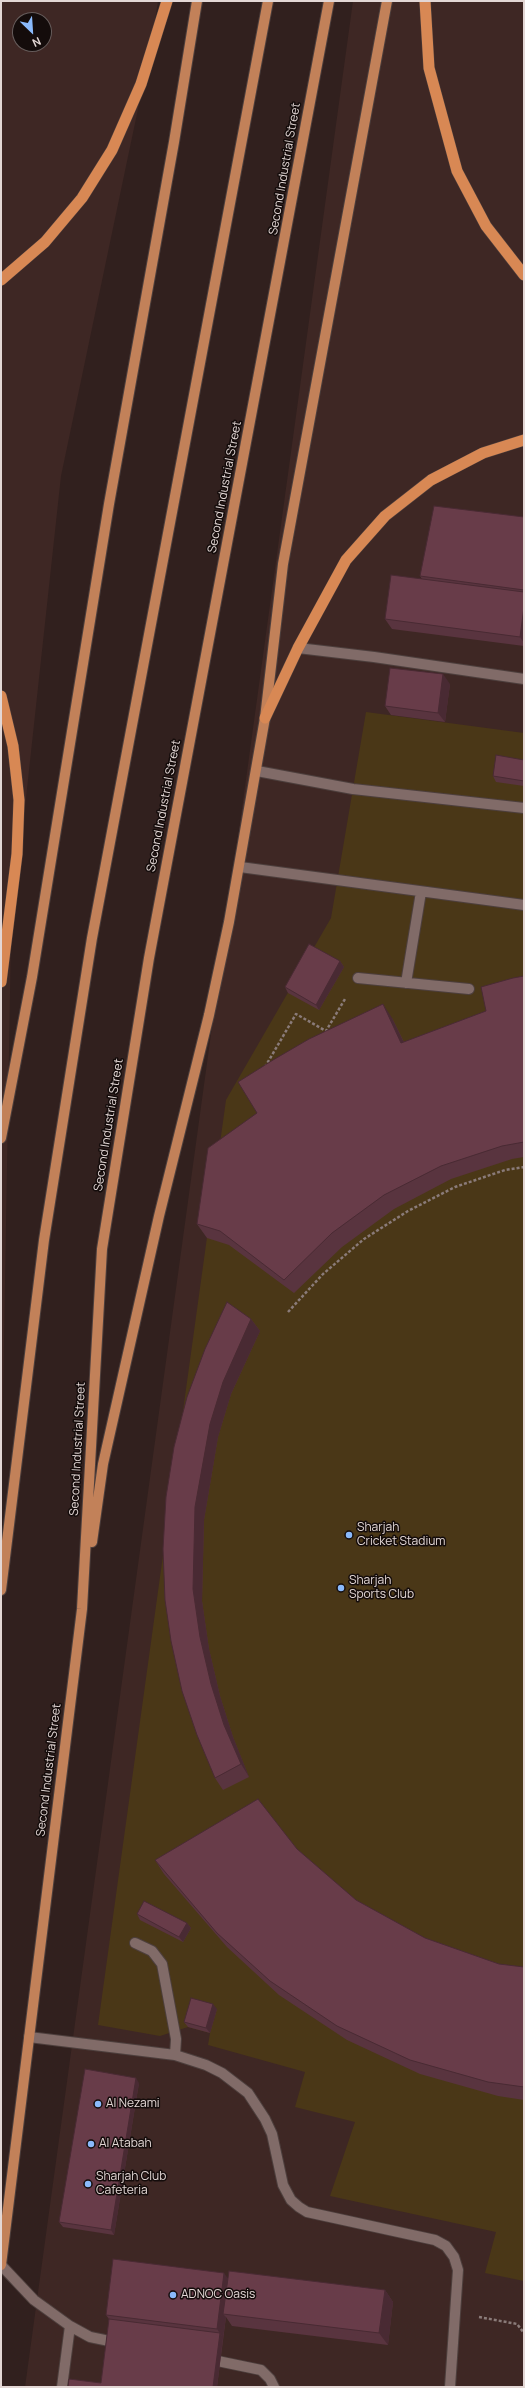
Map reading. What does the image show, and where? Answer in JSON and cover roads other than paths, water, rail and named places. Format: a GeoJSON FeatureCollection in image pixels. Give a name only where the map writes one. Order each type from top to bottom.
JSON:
{"type":"FeatureCollection","features":[{"type":"Feature","properties":{"kind":"highway"},"geometry":{"type":"LineString","coordinates":[[1,280],[54,231],[82,198],[112,150],[141,84],[167,1]]}},
{"type":"Feature","properties":{"kind":"highway"},"geometry":{"type":"LineString","coordinates":[[425,1],[429,68],[457,171],[486,226],[524,275]]}},
{"type":"Feature","properties":{"kind":"highway"},"geometry":{"type":"LineString","coordinates":[[265,718],[298,648],[346,560],[385,516],[431,480],[483,453],[524,440]]}},
{"type":"Feature","properties":{"kind":"highway"},"geometry":{"type":"LineString","coordinates":[[1,696],[13,746],[19,800],[17,854],[1,982]]}},
{"type":"Feature","properties":{"kind":"main road"},"geometry":{"type":"LineString","coordinates":[[1,1138],[32,977],[109,504],[174,142],[197,1]]}},
{"type":"Feature","properties":{"kind":"main road"},"geometry":{"type":"LineString","coordinates":[[1,1590],[44,1240],[92,938],[268,1]]}},
{"type":"Feature","properties":{"kind":"main road","name":"Second Industrial Street"},"geometry":{"type":"LineString","coordinates":[[1,2266],[82,1609],[103,1241],[149,958],[329,1]]}},
{"type":"Feature","properties":{"kind":"main road"},"geometry":{"type":"LineString","coordinates":[[82,1609],[103,1464],[158,1216],[209,1015],[240,867],[265,718],[283,564],[387,1]]}},
{"type":"Feature","properties":{"kind":"lane"},"geometry":{"type":"LineString","coordinates":[[298,648],[374,657],[524,679]]}},
{"type":"Feature","properties":{"kind":"lane"},"geometry":{"type":"LineString","coordinates":[[256,771],[353,789],[524,808]]}},
{"type":"Feature","properties":{"kind":"lane"},"geometry":{"type":"LineString","coordinates":[[240,867],[524,905]]}},
{"type":"Feature","properties":{"kind":"lane"},"geometry":{"type":"LineString","coordinates":[[406,983],[421,892]]}},
{"type":"Feature","properties":{"kind":"lane"},"geometry":{"type":"LineString","coordinates":[[358,978],[470,989]]}},
{"type":"Feature","properties":{"kind":"lane"},"geometry":{"type":"LineString","coordinates":[[135,1943],[152,1951],[162,1964],[176,2039],[175,2055]]}},
{"type":"Feature","properties":{"kind":"lane"},"geometry":{"type":"LineString","coordinates":[[29,2037],[175,2055],[206,2065],[222,2073],[248,2093],[265,2119],[272,2134],[283,2185],[291,2200],[298,2207],[317,2215],[435,2240],[446,2246],[454,2257],[458,2270],[450,2387]]}},
{"type":"Feature","properties":{"kind":"lane"},"geometry":{"type":"LineString","coordinates":[[1,2266],[34,2300],[70,2326],[90,2337],[128,2344]]}},
{"type":"Feature","properties":{"kind":"lane"},"geometry":{"type":"LineString","coordinates":[[62,2387],[70,2326]]}},
{"type":"Feature","properties":{"kind":"lane"},"geometry":{"type":"LineString","coordinates":[[196,2356],[261,2370],[270,2378],[274,2387]]}},
{"type":"Feature","properties":{"kind":"place","name":"Sharjah Cricket Stadium"},"geometry":{"type":"Point","coordinates":[349,1535]}},
{"type":"Feature","properties":{"kind":"place","name":"Sharjah Sports Club"},"geometry":{"type":"Point","coordinates":[341,1588]}},
{"type":"Feature","properties":{"kind":"place","name":"Al Nezami"},"geometry":{"type":"Point","coordinates":[98,2104]}},
{"type":"Feature","properties":{"kind":"place","name":"Al Atabah"},"geometry":{"type":"Point","coordinates":[91,2144]}},
{"type":"Feature","properties":{"kind":"place","name":"Sharjah Club Cafeteria"},"geometry":{"type":"Point","coordinates":[88,2184]}},
{"type":"Feature","properties":{"kind":"place","name":"ADNOC Oasis"},"geometry":{"type":"Point","coordinates":[173,2295]}}]}
